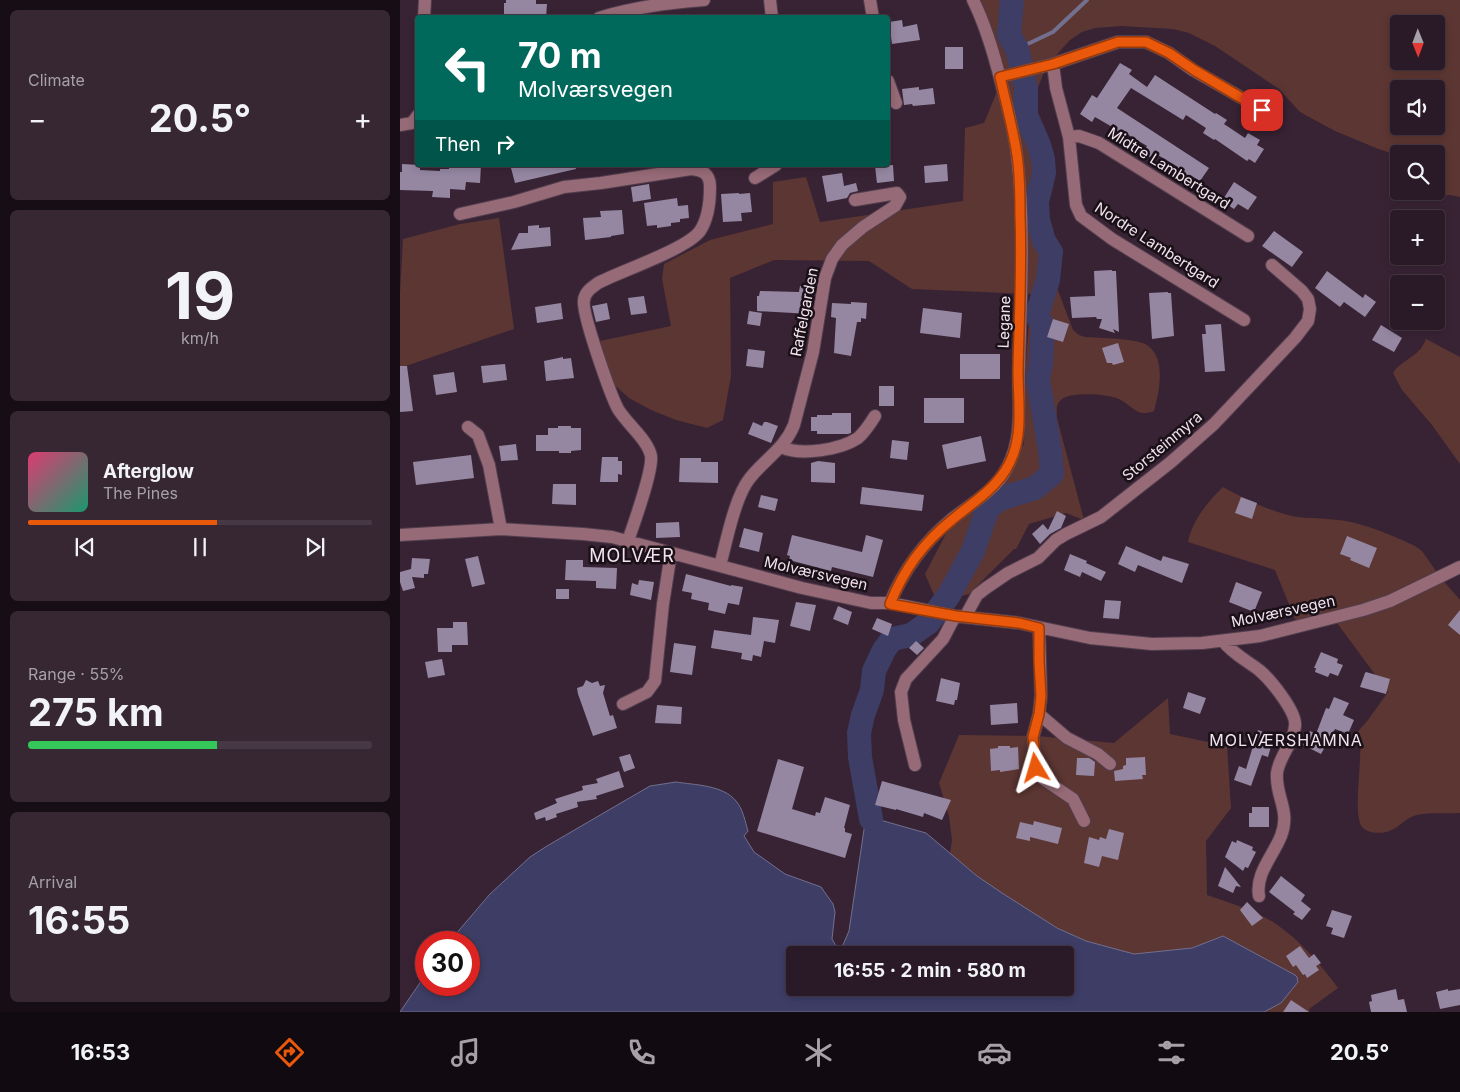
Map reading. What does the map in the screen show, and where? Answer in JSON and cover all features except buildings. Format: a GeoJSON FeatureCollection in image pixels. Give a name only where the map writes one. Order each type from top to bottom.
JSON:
{"type":"FeatureCollection","features":[{"type":"Feature","properties":{"kind":"street"},"geometry":{"type":"LineString","coordinates":[[424,15],[425,0]]}},
{"type":"Feature","properties":{"kind":"street"},"geometry":{"type":"LineString","coordinates":[[608,15],[659,3],[704,0]]}},
{"type":"Feature","properties":{"kind":"street"},"geometry":{"type":"LineString","coordinates":[[770,0],[772,15]]}},
{"type":"Feature","properties":{"kind":"street"},"geometry":{"type":"LineString","coordinates":[[870,0],[872,15]]}},
{"type":"Feature","properties":{"kind":"street","name":"Legane"},"geometry":{"type":"LineString","coordinates":[[890,604],[911,562],[937,533],[984,495],[1007,469],[1016,448],[1020,424],[1018,374],[1022,266],[1017,156],[1000,77],[989,40],[973,0]]}},
{"type":"Feature","properties":{"kind":"street"},"geometry":{"type":"LineString","coordinates":[[1000,77],[1053,64],[1118,42],[1146,42],[1169,53],[1262,110]]}},
{"type":"Feature","properties":{"kind":"street","name":"Nordre Lambertgard"},"geometry":{"type":"LineString","coordinates":[[1053,64],[1056,88],[1069,137],[1076,205],[1081,216],[1112,239],[1244,320]]}},
{"type":"Feature","properties":{"kind":"street"},"geometry":{"type":"LineString","coordinates":[[890,87],[896,103]]}},
{"type":"Feature","properties":{"kind":"street"},"geometry":{"type":"LineString","coordinates":[[400,125],[412,123],[415,119]]}},
{"type":"Feature","properties":{"kind":"street","name":"Midtre Lambertgard"},"geometry":{"type":"LineString","coordinates":[[1069,137],[1078,136],[1099,143],[1248,236]]}},
{"type":"Feature","properties":{"kind":"street"},"geometry":{"type":"LineString","coordinates":[[755,178],[773,167]]}},
{"type":"Feature","properties":{"kind":"street"},"geometry":{"type":"LineString","coordinates":[[460,214],[514,202],[564,187],[691,169],[701,170],[708,176],[710,186],[707,213],[704,223],[695,236],[679,246],[598,283],[590,289],[584,301],[587,321],[612,395],[625,420],[645,444],[650,454],[650,468],[628,541]]}},
{"type":"Feature","properties":{"kind":"street","name":"Raffelgarden"},"geometry":{"type":"LineString","coordinates":[[720,566],[735,510],[746,483],[781,447],[790,434],[804,393],[825,278],[832,259],[842,245],[863,227],[895,206],[900,198],[896,193],[889,193],[855,200]]}},
{"type":"Feature","properties":{"kind":"street","name":"Storsteinmyra"},"geometry":{"type":"LineString","coordinates":[[955,616],[986,588],[1008,573],[1038,558],[1056,540],[1101,517],[1171,462],[1214,424],[1295,338],[1308,321],[1310,309],[1308,299],[1302,291],[1272,265]]}},
{"type":"Feature","properties":{"kind":"street"},"geometry":{"type":"LineString","coordinates":[[781,447],[798,452],[809,452],[845,444],[858,438],[875,416]]}},
{"type":"Feature","properties":{"kind":"street"},"geometry":{"type":"LineString","coordinates":[[468,427],[478,435],[490,465],[501,530]]}},
{"type":"Feature","properties":{"kind":"street","name":"Molværsvegen"},"geometry":{"type":"LineString","coordinates":[[400,535],[501,530],[584,534],[628,541],[828,594],[871,603],[890,604],[955,616],[1019,623],[1090,638],[1152,644],[1223,641],[1260,636],[1390,602],[1460,567]]}},
{"type":"Feature","properties":{"kind":"street"},"geometry":{"type":"LineString","coordinates":[[623,704],[647,692],[655,681],[663,604],[671,553]]}},
{"type":"Feature","properties":{"kind":"street"},"geometry":{"type":"LineString","coordinates":[[914,765],[900,692],[906,679],[943,639],[955,616]]}},
{"type":"Feature","properties":{"kind":"street"},"geometry":{"type":"LineString","coordinates":[[1039,628],[1041,696],[1033,737],[1036,768],[1039,776],[1073,799],[1084,821]]}},
{"type":"Feature","properties":{"kind":"street"},"geometry":{"type":"LineString","coordinates":[[1223,641],[1236,655],[1268,678],[1295,720],[1293,736],[1278,771],[1279,789],[1284,809],[1284,825],[1281,837],[1258,884],[1259,896]]}},
{"type":"Feature","properties":{"kind":"street"},"geometry":{"type":"LineString","coordinates":[[1039,714],[1067,738],[1098,754],[1110,764]]}},
{"type":"Feature","properties":{"kind":"shaded area"},"geometry":{"type":"Polygon","coordinates":[[[975,0],[1460,0],[1460,197],[1445,196],[1445,145],[1390,145],[1390,153],[1335,131],[1299,111],[1279,89],[1215,46],[1189,33],[1173,29],[1121,26],[1095,28],[1082,32],[1070,40],[1059,52],[1045,70],[1032,102],[1031,130],[1031,147],[1047,243],[1057,288],[1073,330],[1079,335],[1135,341],[1147,345],[1153,351],[1157,359],[1160,376],[1156,403],[1154,411],[1143,413],[1114,397],[1080,394],[1061,400],[1057,406],[1057,418],[1084,520],[1066,513],[1029,524],[1016,549],[969,594],[937,602],[925,574],[951,524],[1001,486],[1024,444],[1026,363],[1031,294],[912,289],[869,261],[774,260],[730,278],[731,376],[723,420],[707,428],[676,420],[651,410],[629,398],[612,383],[600,341],[671,326],[662,279],[664,264],[710,240],[773,224],[773,182],[806,177],[820,222],[963,201],[965,128],[984,123],[1003,77],[975,0]]]}},
{"type":"Feature","properties":{"kind":"shaded area"},"geometry":{"type":"Polygon","coordinates":[[[499,218],[514,329],[400,368],[400,293],[403,239],[460,224],[499,218]]]}},
{"type":"Feature","properties":{"kind":"shaded area"},"geometry":{"type":"Polygon","coordinates":[[[1426,339],[1460,357],[1460,464],[1432,425],[1402,390],[1393,373],[1419,350],[1426,339]]]}},
{"type":"Feature","properties":{"kind":"shaded area"},"geometry":{"type":"Polygon","coordinates":[[[1223,487],[1249,501],[1279,513],[1297,517],[1354,523],[1369,527],[1415,546],[1422,551],[1440,577],[1460,600],[1460,813],[1417,815],[1392,830],[1379,833],[1366,830],[1362,826],[1358,815],[1360,741],[1355,735],[1388,692],[1337,623],[1298,626],[1275,570],[1188,542],[1201,512],[1223,487]]]}},
{"type":"Feature","properties":{"kind":"shaded area"},"geometry":{"type":"Polygon","coordinates":[[[1168,698],[1170,734],[1227,746],[1231,808],[1206,841],[1207,895],[1242,907],[1268,919],[1285,930],[1317,962],[1338,988],[1309,1009],[1310,1012],[1264,1012],[1281,1003],[1223,936],[1191,948],[1170,951],[1131,954],[1115,950],[1071,934],[1028,911],[987,883],[950,854],[952,840],[949,816],[939,783],[959,735],[1037,736],[1114,743],[1168,698]]]}},
{"type":"Feature","properties":{"kind":"shaded area"},"geometry":{"type":"Polygon","coordinates":[[[676,782],[708,787],[724,792],[736,801],[742,811],[748,831],[744,836],[754,852],[785,874],[821,887],[833,904],[835,912],[832,939],[836,946],[786,946],[786,996],[1074,996],[1074,946],[842,946],[849,931],[866,816],[926,833],[977,876],[1002,893],[1057,928],[1086,941],[1134,954],[1192,948],[1223,936],[1295,975],[1298,982],[1281,1003],[1264,1012],[400,1012],[415,990],[415,996],[480,996],[480,931],[458,931],[490,894],[530,857],[650,786],[676,782]]]}},
{"type":"Feature","properties":{"kind":"waterway"},"geometry":{"type":"LineString","coordinates":[[871,819],[860,757],[859,733],[872,690],[874,671],[884,650],[892,639],[911,635],[928,623],[949,595],[973,551],[988,508],[1000,499],[1035,488],[1052,474],[1050,450],[1038,380],[1043,326],[1037,315],[1048,280],[1051,252],[1044,241],[1038,220],[1037,202],[1044,173],[1043,159],[1026,115],[1026,87],[1017,49],[1009,35],[1012,0]]}},
{"type":"Feature","properties":{"kind":"waterway"},"geometry":{"type":"LineString","coordinates":[[1017,49],[1053,32],[1087,0]]}},
{"type":"Feature","properties":{"kind":"district","name":"MOLVÆR"},"geometry":{"type":"Point","coordinates":[632,555]}},
{"type":"Feature","properties":{"kind":"district","name":"MOLVÆRSHAMNA"},"geometry":{"type":"Point","coordinates":[1286,740]}},
{"type":"Feature","properties":{"kind":"route"},"geometry":{"type":"LineString","coordinates":[[1036,768],[1033,737],[1041,696],[1039,628],[1019,623],[956,616],[890,604],[905,570],[911,562],[952,519],[984,495],[996,483],[1007,469],[1016,448],[1020,424],[1018,374],[1022,266],[1019,183],[1017,156],[1000,77],[1053,64],[1118,42],[1146,42],[1169,53],[1262,110]]}}]}
